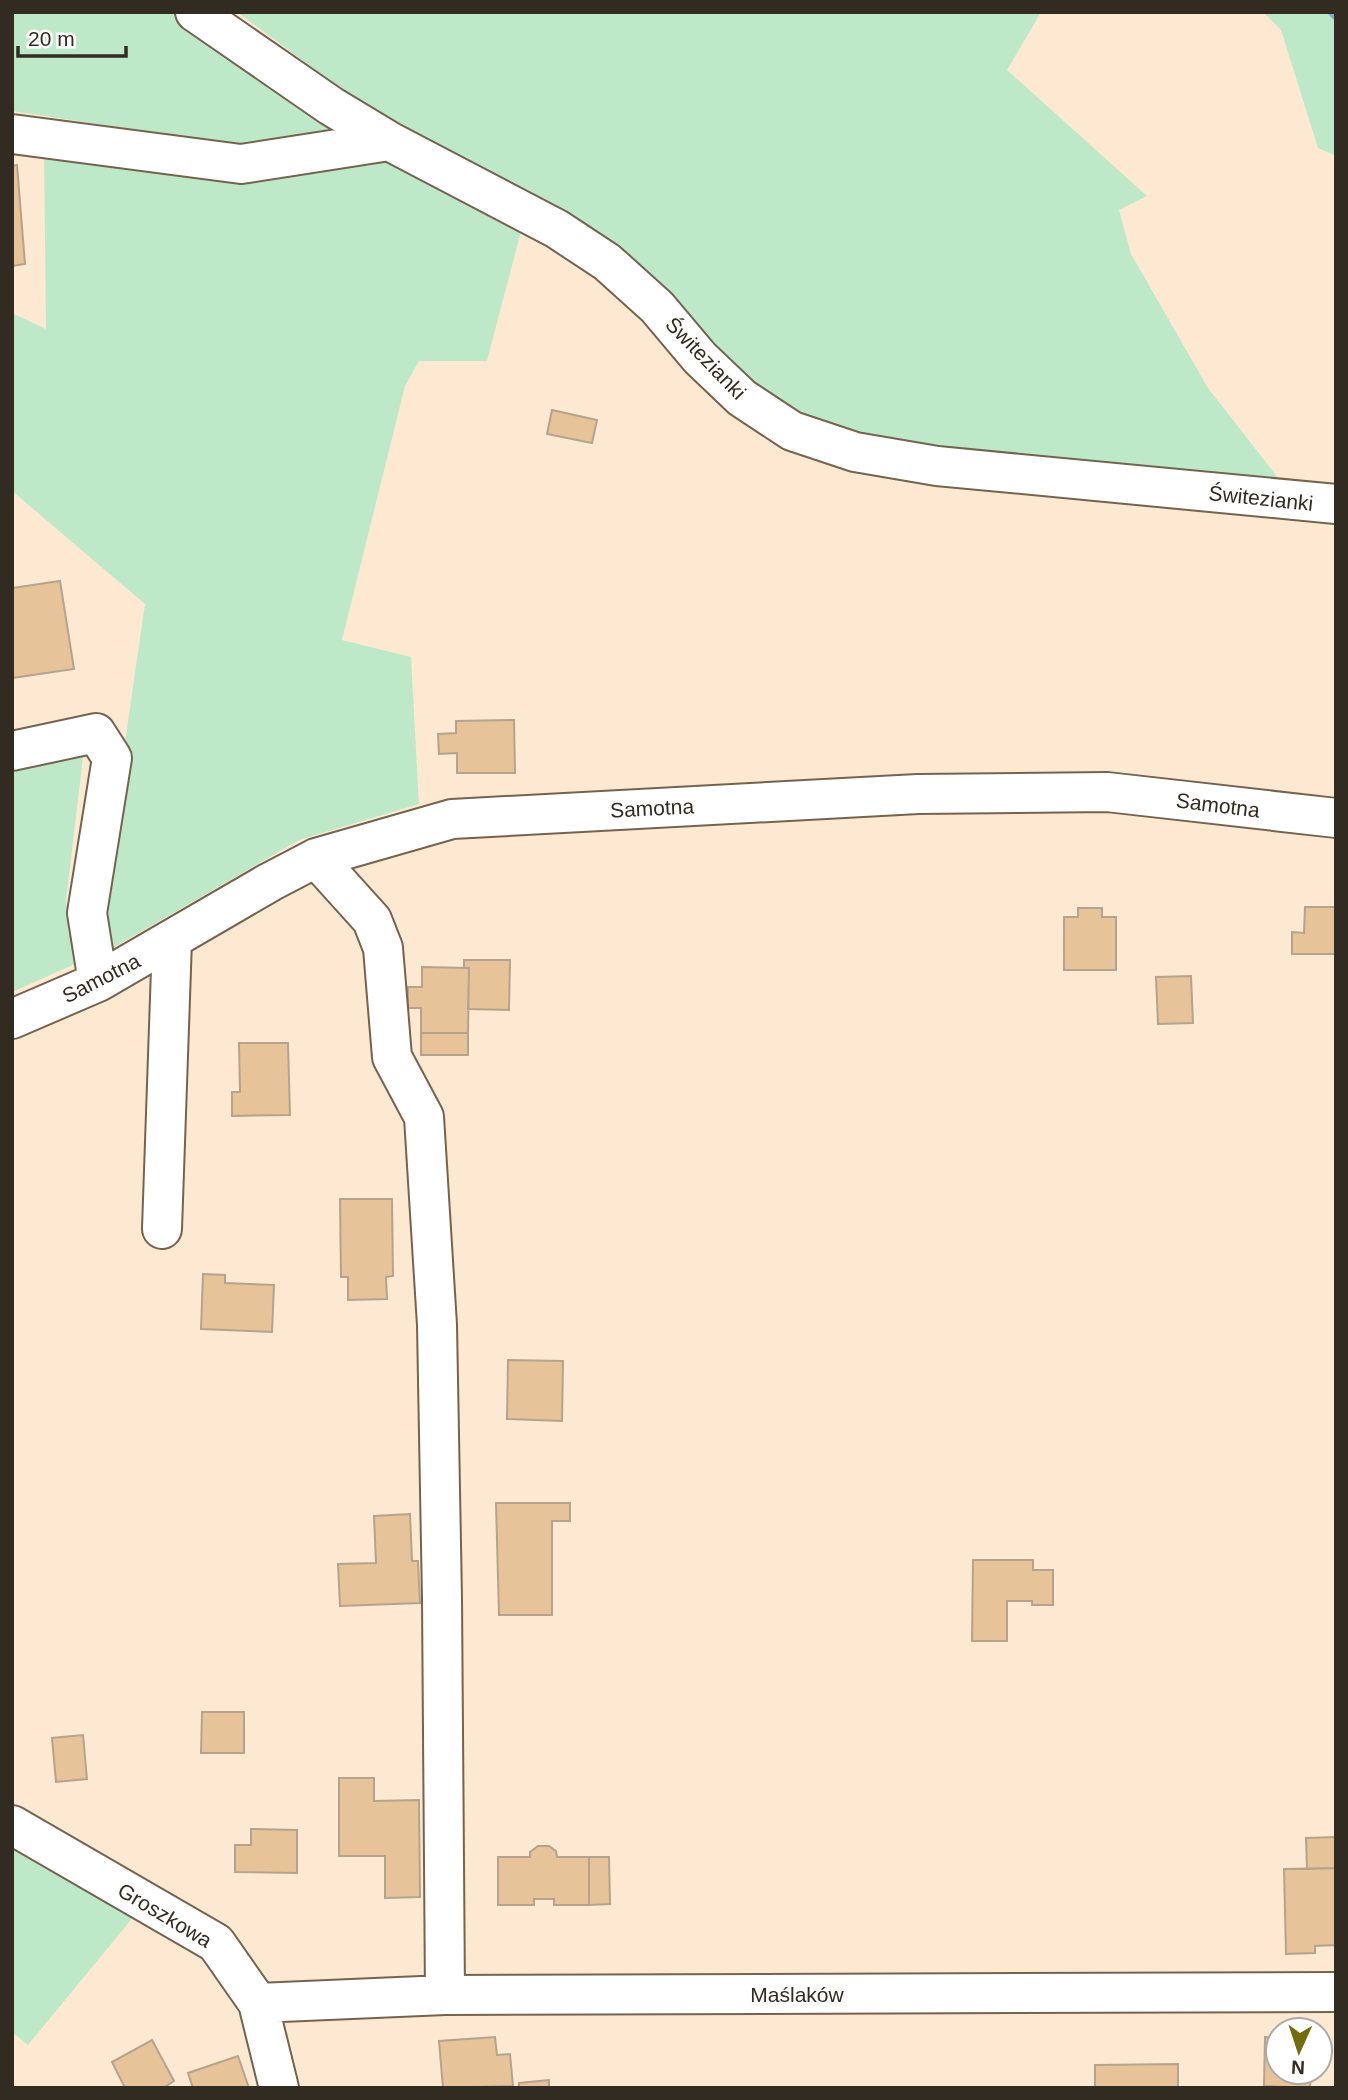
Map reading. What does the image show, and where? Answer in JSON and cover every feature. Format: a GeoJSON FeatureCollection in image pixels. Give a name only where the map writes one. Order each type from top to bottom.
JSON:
{"type":"FeatureCollection","features":[{"type":"Feature","properties":{"kind":"street","name":"Świtezianki"},"geometry":{"type":"LineString","coordinates":[[195,12],[331,106],[389,141],[557,229],[607,262],[657,307],[700,358],[742,398],[792,431],[855,452],[937,466],[1336,505]]}},
{"type":"Feature","properties":{"kind":"street"},"geometry":{"type":"LineString","coordinates":[[12,134],[240,164],[389,141]]}},
{"type":"Feature","properties":{"kind":"street"},"geometry":{"type":"LineString","coordinates":[[12,751],[96,733],[112,758],[87,913],[98,982]]}},
{"type":"Feature","properties":{"kind":"street","name":"Samotna"},"geometry":{"type":"LineString","coordinates":[[12,1019],[98,982],[270,882],[317,858],[452,819],[918,794],[1107,792],[1336,818]]}},
{"type":"Feature","properties":{"kind":"street"},"geometry":{"type":"LineString","coordinates":[[317,858],[372,920],[383,948],[392,1057],[424,1117],[438,1339],[445,1995]]}},
{"type":"Feature","properties":{"kind":"street"},"geometry":{"type":"LineString","coordinates":[[162,1229],[172,940]]}},
{"type":"Feature","properties":{"kind":"street","name":"Groszkowa"},"geometry":{"type":"LineString","coordinates":[[12,1825],[216,1943],[258,2003],[279,2088]]}},
{"type":"Feature","properties":{"kind":"street","name":"Maślaków"},"geometry":{"type":"LineString","coordinates":[[258,2003],[445,1995],[1336,1992]]}},
{"type":"Feature","properties":{"kind":"green space"},"geometry":{"type":"Polygon","coordinates":[[[12,12],[178,12],[339,128],[238,145],[12,111],[12,12]]]}},
{"type":"Feature","properties":{"kind":"green space"},"geometry":{"type":"Polygon","coordinates":[[[237,12],[1041,12],[1007,70],[1147,196],[1119,210],[1131,254],[1208,388],[1290,493],[935,459],[796,424],[237,12]]]}},
{"type":"Feature","properties":{"kind":"green space"},"geometry":{"type":"Polygon","coordinates":[[[1263,12],[1336,12],[1336,156],[1318,148],[1281,30],[1263,12]]]}},
{"type":"Feature","properties":{"kind":"green space"},"geometry":{"type":"Polygon","coordinates":[[[44,150],[394,153],[521,231],[487,361],[419,361],[405,386],[342,640],[411,657],[419,804],[299,840],[111,949],[102,901],[145,604],[12,491],[12,313],[46,329],[44,150]]]}},
{"type":"Feature","properties":{"kind":"green space"},"geometry":{"type":"Polygon","coordinates":[[[83,757],[66,901],[75,964],[12,992],[12,769],[83,757]]]}},
{"type":"Feature","properties":{"kind":"green space"},"geometry":{"type":"Polygon","coordinates":[[[12,1846],[135,1915],[28,2045],[12,2032],[12,1846]]]}},
{"type":"Feature","properties":{"kind":"building"},"geometry":{"type":"Polygon","coordinates":[[[17,165],[25,264],[12,266],[12,166],[17,165]]]}},
{"type":"Feature","properties":{"kind":"building"},"geometry":{"type":"Polygon","coordinates":[[[552,410],[597,420],[592,443],[547,434],[552,410]]]}},
{"type":"Feature","properties":{"kind":"building"},"geometry":{"type":"Polygon","coordinates":[[[60,581],[74,669],[12,678],[12,588],[60,581]]]}},
{"type":"Feature","properties":{"kind":"building"},"geometry":{"type":"Polygon","coordinates":[[[514,720],[515,773],[457,773],[457,753],[439,754],[438,734],[456,733],[456,721],[514,720]]]}},
{"type":"Feature","properties":{"kind":"building"},"geometry":{"type":"Polygon","coordinates":[[[1305,907],[1336,907],[1336,954],[1292,954],[1292,932],[1304,933],[1305,907]]]}},
{"type":"Feature","properties":{"kind":"building"},"geometry":{"type":"Polygon","coordinates":[[[1078,908],[1102,908],[1102,917],[1116,917],[1116,970],[1064,970],[1064,917],[1078,917],[1078,908]]]}},
{"type":"Feature","properties":{"kind":"building"},"geometry":{"type":"Polygon","coordinates":[[[464,960],[510,960],[509,1010],[468,1009],[469,968],[464,968],[464,960]]]}},
{"type":"Feature","properties":{"kind":"building"},"geometry":{"type":"Polygon","coordinates":[[[422,967],[469,968],[468,1033],[421,1033],[421,1008],[408,1008],[408,987],[422,987],[422,967]]]}},
{"type":"Feature","properties":{"kind":"building"},"geometry":{"type":"Polygon","coordinates":[[[1191,976],[1193,1023],[1158,1024],[1156,977],[1191,976]]]}},
{"type":"Feature","properties":{"kind":"building"},"geometry":{"type":"Polygon","coordinates":[[[421,1033],[468,1033],[468,1055],[421,1055],[421,1033]]]}},
{"type":"Feature","properties":{"kind":"building"},"geometry":{"type":"Polygon","coordinates":[[[239,1043],[288,1043],[290,1115],[232,1116],[232,1092],[240,1092],[239,1043]]]}},
{"type":"Feature","properties":{"kind":"building"},"geometry":{"type":"Polygon","coordinates":[[[340,1199],[392,1199],[393,1276],[386,1277],[387,1299],[348,1300],[348,1277],[341,1277],[340,1199]]]}},
{"type":"Feature","properties":{"kind":"building"},"geometry":{"type":"Polygon","coordinates":[[[203,1274],[225,1275],[225,1283],[274,1285],[272,1332],[201,1329],[203,1274]]]}},
{"type":"Feature","properties":{"kind":"building"},"geometry":{"type":"Polygon","coordinates":[[[508,1360],[563,1361],[562,1421],[507,1419],[508,1360]]]}},
{"type":"Feature","properties":{"kind":"building"},"geometry":{"type":"Polygon","coordinates":[[[496,1503],[570,1503],[570,1521],[552,1521],[552,1615],[499,1615],[496,1503]]]}},
{"type":"Feature","properties":{"kind":"building"},"geometry":{"type":"Polygon","coordinates":[[[410,1514],[412,1561],[418,1561],[420,1603],[340,1606],[338,1564],[376,1563],[374,1516],[410,1514]]]}},
{"type":"Feature","properties":{"kind":"building"},"geometry":{"type":"Polygon","coordinates":[[[973,1560],[1033,1560],[1033,1570],[1053,1570],[1053,1605],[1032,1605],[1032,1601],[1007,1601],[1007,1641],[972,1641],[973,1560]]]}},
{"type":"Feature","properties":{"kind":"building"},"geometry":{"type":"Polygon","coordinates":[[[202,1712],[244,1712],[244,1753],[201,1753],[202,1712]]]}},
{"type":"Feature","properties":{"kind":"building"},"geometry":{"type":"Polygon","coordinates":[[[83,1735],[87,1779],[56,1782],[52,1738],[83,1735]]]}},
{"type":"Feature","properties":{"kind":"building"},"geometry":{"type":"Polygon","coordinates":[[[339,1778],[374,1778],[374,1801],[419,1800],[420,1897],[385,1898],[385,1856],[339,1856],[339,1778]]]}},
{"type":"Feature","properties":{"kind":"building"},"geometry":{"type":"Polygon","coordinates":[[[251,1829],[297,1830],[297,1873],[235,1872],[235,1845],[251,1845],[251,1829]]]}},
{"type":"Feature","properties":{"kind":"building"},"geometry":{"type":"Polygon","coordinates":[[[1336,1837],[1336,1868],[1307,1869],[1306,1838],[1336,1837]]]}},
{"type":"Feature","properties":{"kind":"building"},"geometry":{"type":"Polygon","coordinates":[[[538,1846],[549,1846],[556,1851],[557,1857],[589,1857],[589,1905],[554,1905],[554,1899],[534,1899],[534,1905],[498,1905],[498,1857],[530,1857],[530,1852],[538,1846]]]}},
{"type":"Feature","properties":{"kind":"building"},"geometry":{"type":"Polygon","coordinates":[[[589,1857],[609,1857],[610,1904],[589,1905],[589,1857]]]}},
{"type":"Feature","properties":{"kind":"building"},"geometry":{"type":"Polygon","coordinates":[[[1336,1868],[1336,1945],[1315,1946],[1315,1953],[1286,1954],[1284,1869],[1336,1868]]]}},
{"type":"Feature","properties":{"kind":"building"},"geometry":{"type":"Polygon","coordinates":[[[495,2037],[497,2055],[510,2054],[513,2086],[443,2088],[439,2041],[495,2037]]]}},
{"type":"Feature","properties":{"kind":"building"},"geometry":{"type":"Polygon","coordinates":[[[152,2040],[174,2081],[163,2088],[125,2088],[112,2062],[152,2040]]]}},
{"type":"Feature","properties":{"kind":"building"},"geometry":{"type":"Polygon","coordinates":[[[238,2056],[249,2088],[193,2088],[188,2073],[238,2056]]]}},
{"type":"Feature","properties":{"kind":"building"},"geometry":{"type":"Polygon","coordinates":[[[1178,2064],[1178,2088],[1095,2088],[1095,2065],[1178,2064]]]}},
{"type":"Feature","properties":{"kind":"building"},"geometry":{"type":"Polygon","coordinates":[[[549,2080],[549,2088],[519,2088],[519,2083],[549,2080]]]}},
{"type":"Feature","properties":{"kind":"building"},"geometry":{"type":"Polygon","coordinates":[[[1264,2086],[1310,2086],[1310,2088],[1264,2086]]]}},
{"type":"Feature","properties":{"kind":"waterway"},"geometry":{"type":"LineString","coordinates":[[1333,12],[1336,15]]}}]}
